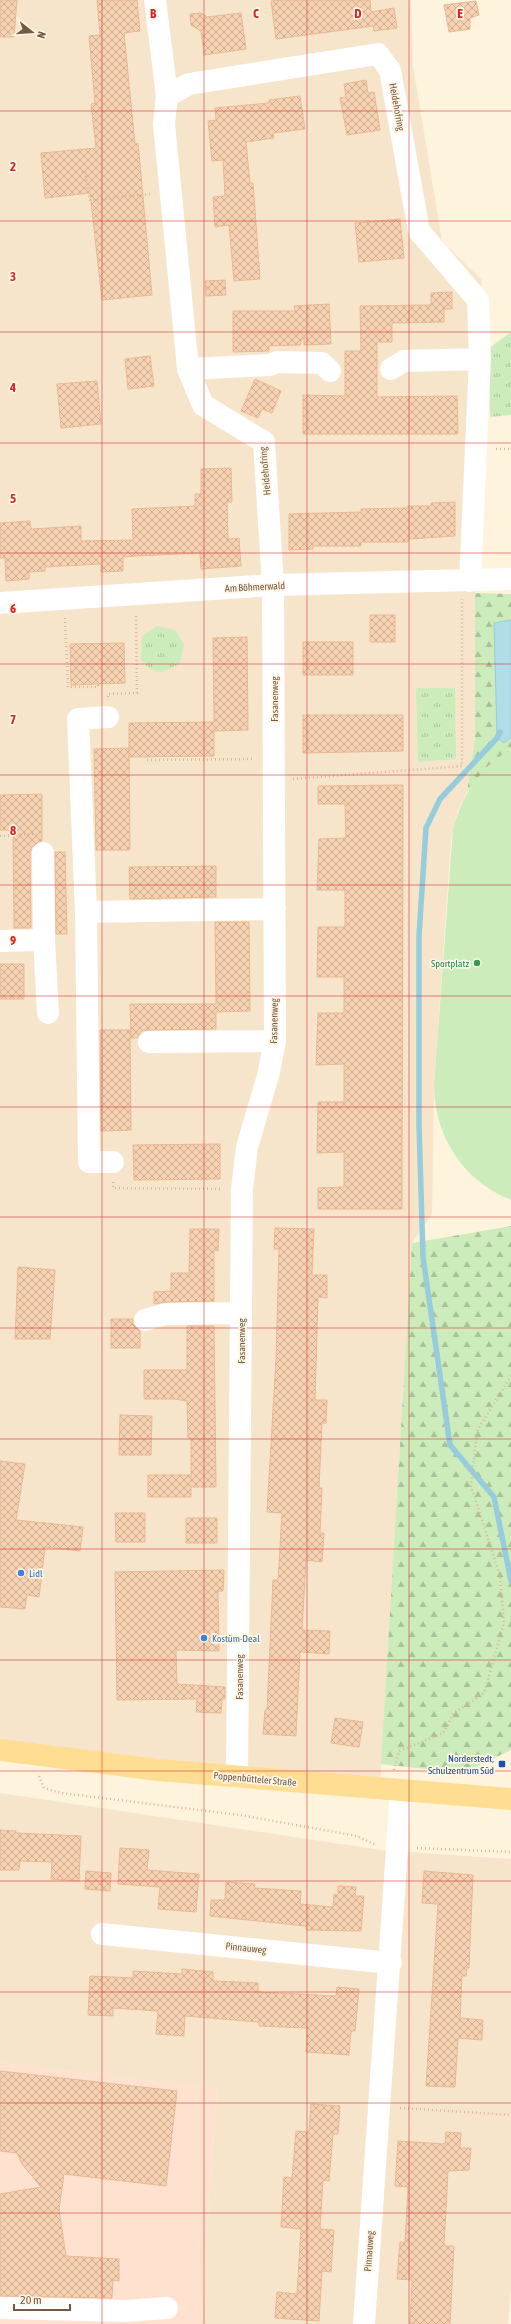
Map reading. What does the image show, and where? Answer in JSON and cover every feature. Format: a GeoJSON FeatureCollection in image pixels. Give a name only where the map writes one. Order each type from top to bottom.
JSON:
{"type":"FeatureCollection","features":[{"type":"Feature","properties":{"kind":"main road","name":"Poppenbütteler Straße"},"geometry":{"type":"LineString","coordinates":[[0,1750],[237,1777],[394,1791],[511,1799]]}},
{"type":"Feature","properties":{"kind":"street","name":"Heidehofring"},"geometry":{"type":"LineString","coordinates":[[155,0],[167,96],[164,124],[188,369],[203,405],[264,442],[273,585]]}},
{"type":"Feature","properties":{"kind":"street","name":"Heidehofring"},"geometry":{"type":"LineString","coordinates":[[167,96],[189,84],[378,54],[390,70],[419,231],[478,300],[480,359],[466,581]]}},
{"type":"Feature","properties":{"kind":"street"},"geometry":{"type":"LineString","coordinates":[[391,369],[404,361],[480,359]]}},
{"type":"Feature","properties":{"kind":"street"},"geometry":{"type":"LineString","coordinates":[[188,369],[270,365],[277,362],[322,363],[330,370]]}},
{"type":"Feature","properties":{"kind":"street","name":"Am Böhmerwald"},"geometry":{"type":"LineString","coordinates":[[0,603],[273,585],[511,579]]}},
{"type":"Feature","properties":{"kind":"street","name":"Fasanenweg"},"geometry":{"type":"LineString","coordinates":[[237,1777],[242,1189],[247,1147],[268,1076],[275,1041],[273,585]]}},
{"type":"Feature","properties":{"kind":"street"},"geometry":{"type":"LineString","coordinates":[[108,717],[78,719],[86,912],[89,1162],[113,1162]]}},
{"type":"Feature","properties":{"kind":"street"},"geometry":{"type":"LineString","coordinates":[[39,844],[48,1013]]}},
{"type":"Feature","properties":{"kind":"street"},"geometry":{"type":"LineString","coordinates":[[86,912],[275,909]]}},
{"type":"Feature","properties":{"kind":"street"},"geometry":{"type":"LineString","coordinates":[[0,941],[44,940]]}},
{"type":"Feature","properties":{"kind":"street"},"geometry":{"type":"LineString","coordinates":[[149,1042],[275,1041]]}},
{"type":"Feature","properties":{"kind":"street"},"geometry":{"type":"LineString","coordinates":[[145,1320],[166,1314],[241,1313]]}},
{"type":"Feature","properties":{"kind":"street","name":"Pinnauweg"},"geometry":{"type":"LineString","coordinates":[[364,2324],[398,1848],[394,1791]]}},
{"type":"Feature","properties":{"kind":"street","name":"Pinnauweg"},"geometry":{"type":"LineString","coordinates":[[102,1934],[390,1963]]}},
{"type":"Feature","properties":{"kind":"street"},"geometry":{"type":"LineString","coordinates":[[0,2308],[125,2311],[167,2308]]}},
{"type":"Feature","properties":{"kind":"path"},"geometry":{"type":"LineString","coordinates":[[82,172],[85,172],[90,200],[171,192]]}},
{"type":"Feature","properties":{"kind":"path"},"geometry":{"type":"LineString","coordinates":[[490,449],[511,449]]}},
{"type":"Feature","properties":{"kind":"path"},"geometry":{"type":"LineString","coordinates":[[274,780],[462,766],[466,581]]}},
{"type":"Feature","properties":{"kind":"path"},"geometry":{"type":"LineString","coordinates":[[108,717],[108,694],[137,693],[135,594]]}},
{"type":"Feature","properties":{"kind":"path"},"geometry":{"type":"LineString","coordinates":[[64,599],[68,687],[98,687],[98,684]]}},
{"type":"Feature","properties":{"kind":"path"},"geometry":{"type":"LineString","coordinates":[[147,760],[274,758]]}},
{"type":"Feature","properties":{"kind":"path"},"geometry":{"type":"LineString","coordinates":[[0,836],[39,844]]}},
{"type":"Feature","properties":{"kind":"path"},"geometry":{"type":"LineString","coordinates":[[113,1162],[113,1188],[242,1189]]}},
{"type":"Feature","properties":{"kind":"path"},"geometry":{"type":"LineString","coordinates":[[394,1791],[399,1751],[443,1733],[454,1713],[484,1693],[504,1623],[500,1576],[472,1483],[477,1431],[511,1376]]}},
{"type":"Feature","properties":{"kind":"path"},"geometry":{"type":"LineString","coordinates":[[32,1754],[44,1788],[61,1794],[240,1815],[357,1836],[376,1844],[398,1848],[446,1848],[511,1852]]}},
{"type":"Feature","properties":{"kind":"path"},"geometry":{"type":"LineString","coordinates":[[380,2106],[511,2115]]}},
{"type":"Feature","properties":{"kind":"shaded area"},"geometry":{"type":"Polygon","coordinates":[[[0,0],[411,0],[413,66],[442,241],[482,280],[478,300],[470,581],[475,593],[475,738],[467,792],[458,810],[451,839],[434,1086],[432,1214],[412,1243],[380,1789],[0,1743],[0,0]]]}},
{"type":"Feature","properties":{"kind":"shaded area"},"geometry":{"type":"Polygon","coordinates":[[[0,1793],[381,1850],[511,1859],[511,2286],[508,2324],[201,2324],[217,2089],[0,2063],[0,1793]]]}},
{"type":"Feature","properties":{"kind":"shaded area"},"geometry":{"type":"Polygon","coordinates":[[[0,2063],[217,2089],[201,2324],[0,2324],[0,2063]]]}},
{"type":"Feature","properties":{"kind":"green space"},"geometry":{"type":"Polygon","coordinates":[[[511,332],[511,415],[490,417],[488,349],[511,332]]]}},
{"type":"Feature","properties":{"kind":"green space"},"geometry":{"type":"Polygon","coordinates":[[[475,593],[511,594],[511,620],[494,623],[497,738],[504,743],[511,737],[511,749],[486,768],[467,792],[475,738],[475,593]]]}},
{"type":"Feature","properties":{"kind":"green space"},"geometry":{"type":"Polygon","coordinates":[[[157,626],[175,630],[184,645],[180,663],[159,672],[151,669],[141,660],[142,636],[157,626]]]}},
{"type":"Feature","properties":{"kind":"green space"},"geometry":{"type":"Polygon","coordinates":[[[416,688],[455,688],[456,759],[418,762],[416,688]]]}},
{"type":"Feature","properties":{"kind":"green space","name":"Sportplatz"},"geometry":{"type":"Polygon","coordinates":[[[511,749],[511,1200],[494,1192],[479,1181],[466,1169],[455,1155],[446,1139],[440,1123],[434,1086],[453,829],[467,793],[481,773],[500,756],[511,749]]]}},
{"type":"Feature","properties":{"kind":"green space"},"geometry":{"type":"Polygon","coordinates":[[[511,1226],[511,1750],[462,1773],[381,1764],[412,1243],[511,1226]]]}},
{"type":"Feature","properties":{"kind":"water"},"geometry":{"type":"Polygon","coordinates":[[[511,620],[511,737],[504,743],[497,738],[494,623],[511,620]]]}},
{"type":"Feature","properties":{"kind":"building"},"geometry":{"type":"Polygon","coordinates":[[[0,0],[17,0],[14,37],[0,37],[0,0]]]}},
{"type":"Feature","properties":{"kind":"building"},"geometry":{"type":"Polygon","coordinates":[[[97,0],[137,0],[140,31],[124,33],[135,144],[138,143],[152,295],[102,300],[90,193],[45,198],[41,153],[96,148],[91,104],[95,103],[89,36],[100,35],[97,0]]]}},
{"type":"Feature","properties":{"kind":"building"},"geometry":{"type":"Polygon","coordinates":[[[370,0],[371,12],[394,8],[397,28],[374,31],[373,26],[276,39],[271,1],[370,0]]]}},
{"type":"Feature","properties":{"kind":"building"},"geometry":{"type":"Polygon","coordinates":[[[476,1],[479,15],[470,18],[470,29],[449,32],[444,5],[476,1]]]}},
{"type":"Feature","properties":{"kind":"building"},"geometry":{"type":"Polygon","coordinates":[[[201,13],[207,17],[241,13],[246,49],[204,55],[201,31],[191,25],[190,14],[201,13]]]}},
{"type":"Feature","properties":{"kind":"building"},"geometry":{"type":"Polygon","coordinates":[[[366,80],[368,93],[374,92],[380,130],[347,135],[340,98],[346,97],[344,84],[366,80]]]}},
{"type":"Feature","properties":{"kind":"building"},"geometry":{"type":"Polygon","coordinates":[[[300,96],[305,129],[273,133],[274,138],[246,142],[250,183],[253,183],[260,279],[234,281],[229,225],[215,227],[213,197],[225,196],[223,160],[212,161],[208,121],[216,120],[215,108],[269,103],[269,100],[300,96]]]}},
{"type":"Feature","properties":{"kind":"building"},"geometry":{"type":"Polygon","coordinates":[[[400,219],[404,258],[359,262],[355,223],[400,219]]]}},
{"type":"Feature","properties":{"kind":"building"},"geometry":{"type":"Polygon","coordinates":[[[225,280],[226,295],[206,296],[205,281],[225,280]]]}},
{"type":"Feature","properties":{"kind":"building"},"geometry":{"type":"Polygon","coordinates":[[[452,292],[452,309],[444,309],[444,322],[392,323],[392,342],[377,342],[377,397],[457,396],[458,434],[303,434],[303,395],[345,396],[345,351],[361,351],[360,306],[431,305],[431,293],[452,292]]]}},
{"type":"Feature","properties":{"kind":"building"},"geometry":{"type":"Polygon","coordinates":[[[329,304],[331,344],[304,345],[304,335],[300,345],[269,346],[269,351],[233,352],[233,311],[295,311],[294,306],[329,304]]]}},
{"type":"Feature","properties":{"kind":"building"},"geometry":{"type":"Polygon","coordinates":[[[150,356],[154,386],[128,389],[125,359],[150,356]]]}},
{"type":"Feature","properties":{"kind":"building"},"geometry":{"type":"Polygon","coordinates":[[[255,379],[281,391],[272,413],[262,409],[258,418],[241,411],[255,379]]]}},
{"type":"Feature","properties":{"kind":"building"},"geometry":{"type":"Polygon","coordinates":[[[97,381],[101,424],[61,428],[57,384],[97,381]]]}},
{"type":"Feature","properties":{"kind":"building"},"geometry":{"type":"Polygon","coordinates":[[[231,468],[232,502],[227,502],[228,539],[239,538],[241,566],[201,569],[200,553],[136,556],[123,557],[123,571],[101,572],[101,564],[45,567],[45,571],[29,572],[29,579],[6,581],[5,558],[0,558],[0,523],[30,521],[31,529],[81,526],[81,541],[133,540],[132,509],[195,506],[195,494],[201,494],[201,469],[231,468]]]}},
{"type":"Feature","properties":{"kind":"building"},"geometry":{"type":"Polygon","coordinates":[[[455,502],[455,536],[408,539],[408,542],[361,542],[361,546],[313,546],[313,549],[289,550],[289,514],[361,512],[361,509],[408,508],[408,506],[431,506],[431,503],[455,502]]]}},
{"type":"Feature","properties":{"kind":"building"},"geometry":{"type":"Polygon","coordinates":[[[370,615],[395,615],[395,642],[370,642],[370,615]]]}},
{"type":"Feature","properties":{"kind":"building"},"geometry":{"type":"Polygon","coordinates":[[[247,637],[248,730],[214,731],[214,756],[129,757],[129,723],[214,722],[213,638],[247,637]]]}},
{"type":"Feature","properties":{"kind":"building"},"geometry":{"type":"Polygon","coordinates":[[[303,642],[353,642],[353,675],[303,675],[303,642]]]}},
{"type":"Feature","properties":{"kind":"building"},"geometry":{"type":"Polygon","coordinates":[[[124,643],[125,683],[71,685],[70,644],[124,643]]]}},
{"type":"Feature","properties":{"kind":"building"},"geometry":{"type":"Polygon","coordinates":[[[303,715],[403,715],[403,751],[303,753],[303,715]]]}},
{"type":"Feature","properties":{"kind":"building"},"geometry":{"type":"Polygon","coordinates":[[[129,748],[130,850],[96,850],[94,749],[129,748]]]}},
{"type":"Feature","properties":{"kind":"building"},"geometry":{"type":"Polygon","coordinates":[[[403,785],[402,1209],[318,1209],[318,1188],[344,1187],[344,1152],[317,1153],[318,1102],[344,1102],[344,1064],[316,1065],[318,1013],[344,1013],[344,977],[317,977],[318,927],[345,927],[345,890],[317,890],[319,839],[346,838],[345,804],[318,804],[318,786],[403,785]]]}},
{"type":"Feature","properties":{"kind":"building"},"geometry":{"type":"Polygon","coordinates":[[[42,794],[42,841],[32,847],[30,853],[31,928],[14,928],[13,830],[0,830],[0,795],[42,794]]]}},
{"type":"Feature","properties":{"kind":"building"},"geometry":{"type":"Polygon","coordinates":[[[55,852],[65,852],[67,934],[56,934],[55,852]]]}},
{"type":"Feature","properties":{"kind":"building"},"geometry":{"type":"Polygon","coordinates":[[[216,866],[216,897],[130,899],[129,867],[216,866]]]}},
{"type":"Feature","properties":{"kind":"building"},"geometry":{"type":"Polygon","coordinates":[[[215,922],[249,922],[250,1011],[216,1012],[216,1029],[149,1030],[142,1031],[137,1038],[131,1038],[130,1004],[216,1004],[215,922]]]}},
{"type":"Feature","properties":{"kind":"building"},"geometry":{"type":"Polygon","coordinates":[[[0,964],[24,964],[24,999],[0,999],[0,964]]]}},
{"type":"Feature","properties":{"kind":"building"},"geometry":{"type":"Polygon","coordinates":[[[100,1030],[130,1030],[131,1130],[101,1131],[100,1030]]]}},
{"type":"Feature","properties":{"kind":"building"},"geometry":{"type":"Polygon","coordinates":[[[220,1144],[220,1179],[134,1180],[133,1145],[220,1144]]]}},
{"type":"Feature","properties":{"kind":"building"},"geometry":{"type":"Polygon","coordinates":[[[275,1228],[314,1229],[312,1275],[327,1275],[327,1298],[318,1297],[315,1400],[327,1400],[326,1423],[322,1423],[319,1488],[322,1488],[320,1533],[324,1533],[322,1562],[306,1560],[302,1630],[330,1631],[329,1654],[300,1652],[296,1736],[263,1734],[265,1710],[267,1710],[273,1580],[278,1580],[282,1513],[267,1512],[276,1359],[279,1249],[274,1249],[275,1228]]]}},
{"type":"Feature","properties":{"kind":"building"},"geometry":{"type":"Polygon","coordinates":[[[190,1229],[219,1229],[218,1251],[214,1250],[214,1301],[166,1302],[154,1304],[154,1292],[171,1291],[171,1273],[189,1273],[190,1229]]]}},
{"type":"Feature","properties":{"kind":"building"},"geometry":{"type":"Polygon","coordinates":[[[18,1267],[55,1270],[50,1339],[15,1339],[18,1267]]]}},
{"type":"Feature","properties":{"kind":"building"},"geometry":{"type":"Polygon","coordinates":[[[111,1319],[133,1319],[133,1324],[140,1331],[140,1348],[111,1348],[111,1319]]]}},
{"type":"Feature","properties":{"kind":"building"},"geometry":{"type":"Polygon","coordinates":[[[187,1326],[214,1326],[216,1487],[191,1487],[191,1497],[148,1497],[148,1475],[190,1475],[191,1482],[191,1438],[188,1438],[187,1401],[174,1399],[144,1399],[144,1370],[187,1370],[187,1326]]]}},
{"type":"Feature","properties":{"kind":"building"},"geometry":{"type":"Polygon","coordinates":[[[120,1415],[152,1416],[151,1455],[119,1455],[120,1415]]]}},
{"type":"Feature","properties":{"kind":"building","name":"Lidl"},"geometry":{"type":"Polygon","coordinates":[[[0,1461],[25,1464],[16,1520],[83,1527],[80,1551],[45,1547],[39,1597],[27,1595],[25,1609],[0,1607],[0,1461]]]}},
{"type":"Feature","properties":{"kind":"building"},"geometry":{"type":"Polygon","coordinates":[[[115,1513],[145,1513],[145,1542],[116,1542],[115,1513]]]}},
{"type":"Feature","properties":{"kind":"building"},"geometry":{"type":"Polygon","coordinates":[[[186,1518],[217,1518],[217,1543],[186,1543],[186,1518]]]}},
{"type":"Feature","properties":{"kind":"building"},"geometry":{"type":"Polygon","coordinates":[[[224,1570],[223,1591],[218,1591],[219,1651],[176,1650],[177,1684],[225,1687],[225,1699],[222,1699],[221,1713],[196,1712],[197,1699],[117,1700],[115,1572],[224,1570]]]}},
{"type":"Feature","properties":{"kind":"building"},"geometry":{"type":"Polygon","coordinates":[[[335,1718],[363,1722],[359,1747],[331,1743],[335,1718]]]}},
{"type":"Feature","properties":{"kind":"building"},"geometry":{"type":"Polygon","coordinates":[[[0,1830],[16,1831],[16,1833],[81,1836],[79,1881],[51,1879],[52,1862],[20,1861],[19,1870],[0,1870],[0,1830]]]}},
{"type":"Feature","properties":{"kind":"building"},"geometry":{"type":"Polygon","coordinates":[[[120,1848],[149,1850],[147,1870],[199,1874],[196,1912],[158,1909],[160,1887],[118,1884],[120,1848]]]}},
{"type":"Feature","properties":{"kind":"building"},"geometry":{"type":"Polygon","coordinates":[[[86,1871],[111,1873],[110,1891],[85,1889],[86,1871]]]}},
{"type":"Feature","properties":{"kind":"building"},"geometry":{"type":"Polygon","coordinates":[[[424,1871],[473,1875],[469,1968],[467,1967],[466,1976],[462,1976],[460,2018],[483,2020],[482,2040],[458,2038],[455,2087],[426,2086],[438,1904],[422,1903],[424,1871]]]}},
{"type":"Feature","properties":{"kind":"building"},"geometry":{"type":"Polygon","coordinates":[[[226,1882],[255,1884],[254,1888],[301,1891],[300,1904],[333,1907],[334,1894],[338,1895],[338,1886],[356,1887],[355,1896],[364,1896],[361,1931],[306,1930],[306,1926],[210,1916],[211,1900],[225,1900],[226,1882]]]}},
{"type":"Feature","properties":{"kind":"building"},"geometry":{"type":"Polygon","coordinates":[[[182,1969],[213,1972],[213,1981],[258,1983],[258,1992],[336,1996],[337,1987],[359,1989],[355,2031],[351,2031],[349,2055],[306,2052],[307,2028],[259,2026],[259,2022],[185,2016],[184,2036],[156,2034],[158,2011],[113,2008],[113,2016],[88,2015],[90,1976],[133,1978],[133,1971],[182,1974],[182,1969]]]}},
{"type":"Feature","properties":{"kind":"building"},"geometry":{"type":"Polygon","coordinates":[[[0,2071],[177,2091],[166,2186],[64,2174],[59,2209],[66,2256],[119,2259],[119,2281],[113,2280],[112,2298],[0,2296],[0,2194],[41,2187],[22,2164],[17,2153],[0,2151],[0,2071]]]}},
{"type":"Feature","properties":{"kind":"building"},"geometry":{"type":"Polygon","coordinates":[[[311,2104],[340,2106],[338,2134],[333,2134],[329,2181],[323,2180],[320,2229],[334,2230],[331,2272],[322,2271],[319,2321],[275,2318],[277,2292],[297,2294],[301,2229],[281,2227],[284,2177],[292,2178],[296,2131],[309,2132],[311,2104]]]}},
{"type":"Feature","properties":{"kind":"building"},"geometry":{"type":"Polygon","coordinates":[[[446,2132],[461,2133],[460,2148],[471,2148],[469,2170],[448,2171],[444,2246],[454,2246],[450,2324],[410,2324],[412,2280],[397,2279],[400,2242],[405,2243],[408,2187],[395,2186],[398,2141],[445,2144],[446,2132]]]}},
{"type":"Feature","properties":{"kind":"waterway"},"geometry":{"type":"LineString","coordinates":[[500,732],[497,738],[440,799],[426,828],[419,936],[419,1125],[423,1257],[450,1445],[494,1497],[511,1581]]}},
{"type":"Feature","properties":{"kind":"place","name":"Sportplatz"},"geometry":{"type":"Point","coordinates":[477,963]}},
{"type":"Feature","properties":{"kind":"place","name":"Lidl"},"geometry":{"type":"Point","coordinates":[21,1573]}},
{"type":"Feature","properties":{"kind":"place","name":"Kostüm-Deal"},"geometry":{"type":"Point","coordinates":[204,1638]}},
{"type":"Feature","properties":{"kind":"place","name":"Norderstedt, Schulzentrum Süd"},"geometry":{"type":"Point","coordinates":[502,1764]}}]}
